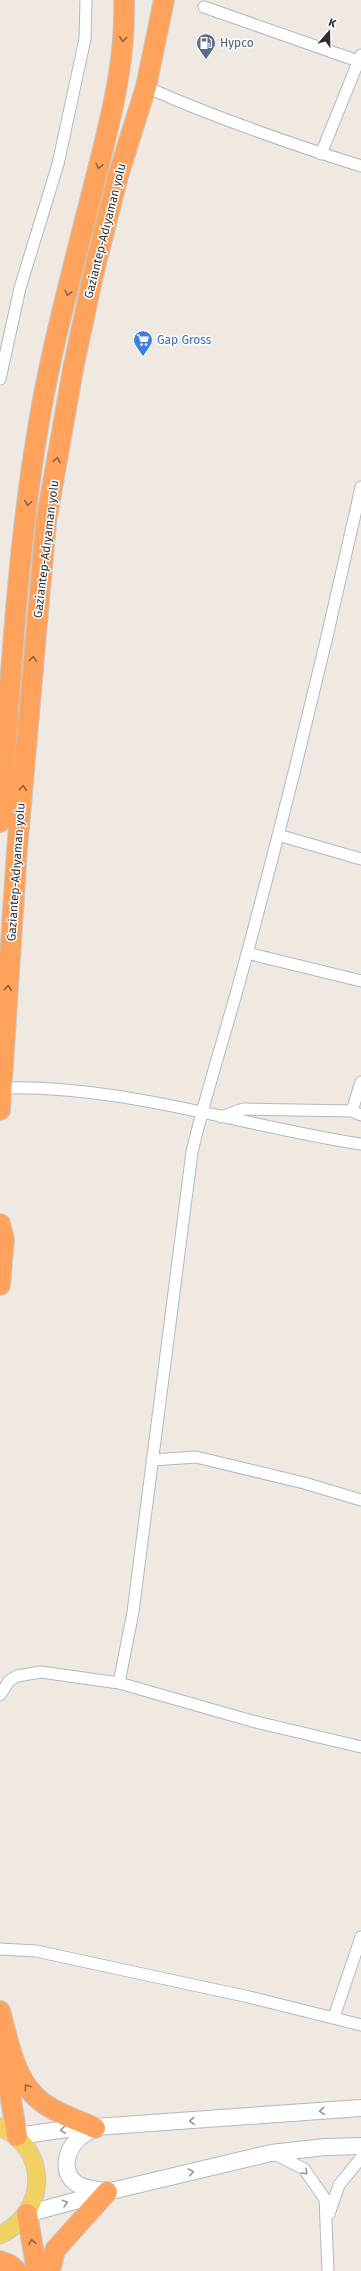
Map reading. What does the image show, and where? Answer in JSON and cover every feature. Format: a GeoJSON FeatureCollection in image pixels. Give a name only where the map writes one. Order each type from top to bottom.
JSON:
{"type":"FeatureCollection","features":[{"type":"Feature","properties":{"kind":"highway","name":"Gaziantep-Adıyaman yolu"},"geometry":{"type":"LineString","coordinates":[[0,822],[22,537],[37,437],[51,361],[117,92],[125,18],[124,0]]}},
{"type":"Feature","properties":{"kind":"highway","name":"Gaziantep-Adıyaman yolu"},"geometry":{"type":"LineString","coordinates":[[0,1110],[18,842],[46,522],[74,364],[94,271],[118,176],[146,87],[164,0]]}},
{"type":"Feature","properties":{"kind":"highway"},"geometry":{"type":"LineString","coordinates":[[0,1224],[4,1239],[0,1285]]}},
{"type":"Feature","properties":{"kind":"highway"},"geometry":{"type":"LineString","coordinates":[[0,2011],[19,2075],[33,2095],[48,2106],[96,2128]]}},
{"type":"Feature","properties":{"kind":"highway"},"geometry":{"type":"LineString","coordinates":[[0,2036],[17,2136]]}},
{"type":"Feature","properties":{"kind":"highway"},"geometry":{"type":"LineString","coordinates":[[50,2271],[55,2250],[107,2192]]}},
{"type":"Feature","properties":{"kind":"highway"},"geometry":{"type":"LineString","coordinates":[[27,2214],[37,2271]]}},
{"type":"Feature","properties":{"kind":"highway"},"geometry":{"type":"LineString","coordinates":[[0,2261],[10,2265],[17,2271]]}},
{"type":"Feature","properties":{"kind":"main road"},"geometry":{"type":"LineString","coordinates":[[0,2127],[17,2136],[26,2147],[33,2159],[37,2173],[37,2187],[34,2201],[27,2214],[19,2223],[0,2235]]}},
{"type":"Feature","properties":{"kind":"street"},"geometry":{"type":"LineString","coordinates":[[0,379],[20,288],[58,164],[84,39],[86,0]]}},
{"type":"Feature","properties":{"kind":"street"},"geometry":{"type":"LineString","coordinates":[[204,7],[360,58],[321,154]]}},
{"type":"Feature","properties":{"kind":"street"},"geometry":{"type":"LineString","coordinates":[[146,87],[182,103],[321,154],[361,166]]}},
{"type":"Feature","properties":{"kind":"street"},"geometry":{"type":"LineString","coordinates":[[119,1684],[133,1612],[192,1152],[201,1112],[247,953],[278,835],[361,487]]}},
{"type":"Feature","properties":{"kind":"street"},"geometry":{"type":"LineString","coordinates":[[278,835],[361,859]]}},
{"type":"Feature","properties":{"kind":"street"},"geometry":{"type":"LineString","coordinates":[[247,953],[361,981]]}},
{"type":"Feature","properties":{"kind":"street"},"geometry":{"type":"LineString","coordinates":[[220,1117],[243,1109],[356,1113],[361,1082]]}},
{"type":"Feature","properties":{"kind":"street"},"geometry":{"type":"LineString","coordinates":[[1,1088],[70,1090],[201,1112],[285,1132],[361,1144]]}},
{"type":"Feature","properties":{"kind":"street"},"geometry":{"type":"LineString","coordinates":[[152,1460],[196,1457],[265,1473],[361,1500]]}},
{"type":"Feature","properties":{"kind":"street"},"geometry":{"type":"LineString","coordinates":[[0,1695],[9,1680],[28,1673],[41,1672],[119,1684],[252,1721],[361,1747]]}},
{"type":"Feature","properties":{"kind":"street"},"geometry":{"type":"LineString","coordinates":[[334,2016],[361,1937]]}},
{"type":"Feature","properties":{"kind":"street"},"geometry":{"type":"LineString","coordinates":[[0,1949],[36,1951],[334,2016],[361,2024]]}},
{"type":"Feature","properties":{"kind":"street"},"geometry":{"type":"LineString","coordinates":[[17,2136],[67,2129],[361,2108]]}},
{"type":"Feature","properties":{"kind":"street"},"geometry":{"type":"LineString","coordinates":[[96,2128],[80,2138],[70,2150],[66,2159],[67,2168],[70,2176],[76,2183],[85,2187],[107,2192]]}},
{"type":"Feature","properties":{"kind":"street"},"geometry":{"type":"LineString","coordinates":[[27,2214],[107,2192],[271,2153],[325,2147],[361,2146]]}},
{"type":"Feature","properties":{"kind":"street"},"geometry":{"type":"LineString","coordinates":[[271,2153],[304,2169],[325,2199],[328,2271]]}},
{"type":"Feature","properties":{"kind":"street"},"geometry":{"type":"LineString","coordinates":[[327,2222],[332,2199],[339,2185],[361,2158]]}},
{"type":"Feature","properties":{"kind":"place","name":"Hypco"},"geometry":{"type":"Point","coordinates":[206,60]}},
{"type":"Feature","properties":{"kind":"place","name":"Gap Gross"},"geometry":{"type":"Point","coordinates":[143,357]}}]}
